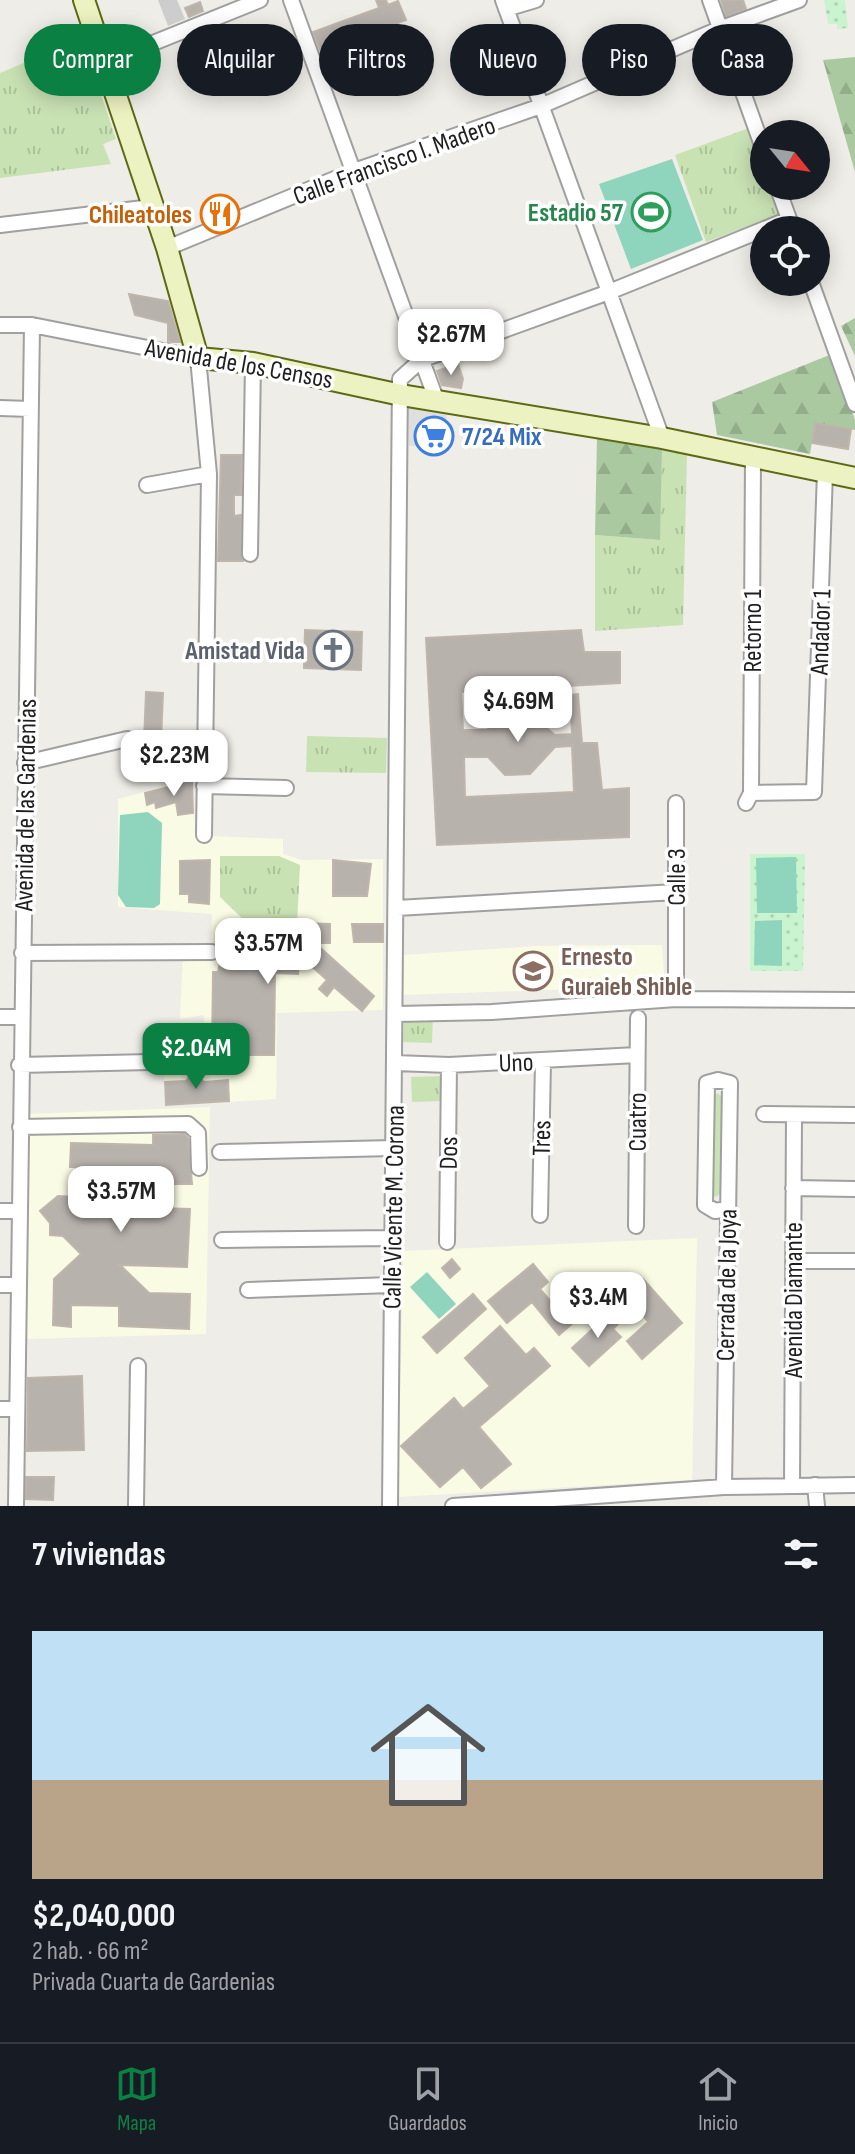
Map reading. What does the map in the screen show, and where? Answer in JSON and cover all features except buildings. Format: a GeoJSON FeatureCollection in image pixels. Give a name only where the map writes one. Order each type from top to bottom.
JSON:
{"type":"FeatureCollection","features":[{"type":"Feature","properties":{"kind":"street"},"geometry":{"type":"LineString","coordinates":[[84,0],[93,24]]}},
{"type":"Feature","properties":{"kind":"street"},"geometry":{"type":"LineString","coordinates":[[161,40],[260,0]]}},
{"type":"Feature","properties":{"kind":"street"},"geometry":{"type":"LineString","coordinates":[[291,0],[436,399]]}},
{"type":"Feature","properties":{"kind":"street"},"geometry":{"type":"LineString","coordinates":[[536,0],[505,4],[662,438]]}},
{"type":"Feature","properties":{"kind":"street"},"geometry":{"type":"LineString","coordinates":[[710,0],[717,24]]}},
{"type":"Feature","properties":{"kind":"street","name":"Calle Francisco I. Madero"},"geometry":{"type":"LineString","coordinates":[[733,24],[799,0]]}},
{"type":"Feature","properties":{"kind":"street","name":"Calle Francisco I. Madero"},"geometry":{"type":"LineString","coordinates":[[167,248],[354,171],[541,106],[692,41]]}},
{"type":"Feature","properties":{"kind":"street"},"geometry":{"type":"LineString","coordinates":[[117,96],[167,248],[198,358],[209,474],[204,835]]}},
{"type":"Feature","properties":{"kind":"street"},"geometry":{"type":"LineString","coordinates":[[744,96],[753,120]]}},
{"type":"Feature","properties":{"kind":"street"},"geometry":{"type":"LineString","coordinates":[[0,225],[152,207]]}},
{"type":"Feature","properties":{"kind":"street"},"geometry":{"type":"LineString","coordinates":[[401,395],[400,379],[421,360],[750,240]]}},
{"type":"Feature","properties":{"kind":"street"},"geometry":{"type":"LineString","coordinates":[[816,296],[855,404]]}},
{"type":"Feature","properties":{"kind":"street","name":"Avenida de los Censos"},"geometry":{"type":"LineString","coordinates":[[0,325],[32,325],[198,358],[253,363],[401,395],[662,438],[855,478]]}},
{"type":"Feature","properties":{"kind":"street","name":"Avenida de las Gardenias"},"geometry":{"type":"LineString","coordinates":[[16,1506],[19,1065],[32,325]]}},
{"type":"Feature","properties":{"kind":"street"},"geometry":{"type":"LineString","coordinates":[[250,554],[253,363]]}},
{"type":"Feature","properties":{"kind":"street","name":"Calle Vicente M. Corona"},"geometry":{"type":"LineString","coordinates":[[390,1506],[401,395]]}},
{"type":"Feature","properties":{"kind":"street"},"geometry":{"type":"LineString","coordinates":[[0,408],[30,409]]}},
{"type":"Feature","properties":{"kind":"street","name":"Retorno 1"},"geometry":{"type":"LineString","coordinates":[[753,458],[749,798],[814,792]]}},
{"type":"Feature","properties":{"kind":"street","name":"Andador 1"},"geometry":{"type":"LineString","coordinates":[[814,792],[825,472]]}},
{"type":"Feature","properties":{"kind":"street"},"geometry":{"type":"LineString","coordinates":[[147,485],[209,474]]}},
{"type":"Feature","properties":{"kind":"street"},"geometry":{"type":"LineString","coordinates":[[25,763],[127,739]]}},
{"type":"Feature","properties":{"kind":"street"},"geometry":{"type":"LineString","coordinates":[[204,786],[286,788]]}},
{"type":"Feature","properties":{"kind":"street","name":"Calle 3"},"geometry":{"type":"LineString","coordinates":[[676,803],[676,999]]}},
{"type":"Feature","properties":{"kind":"street"},"geometry":{"type":"LineString","coordinates":[[397,908],[676,892]]}},
{"type":"Feature","properties":{"kind":"street"},"geometry":{"type":"LineString","coordinates":[[22,953],[212,952]]}},
{"type":"Feature","properties":{"kind":"street"},"geometry":{"type":"LineString","coordinates":[[397,1014],[492,1012],[676,999],[855,1000]]}},
{"type":"Feature","properties":{"kind":"street"},"geometry":{"type":"LineString","coordinates":[[0,1017],[20,1017]]}},
{"type":"Feature","properties":{"kind":"street","name":"Cuatro"},"geometry":{"type":"LineString","coordinates":[[636,1226],[638,1018]]}},
{"type":"Feature","properties":{"kind":"street","name":"Uno"},"geometry":{"type":"LineString","coordinates":[[395,1063],[543,1062],[637,1055]]}},
{"type":"Feature","properties":{"kind":"street"},"geometry":{"type":"LineString","coordinates":[[19,1065],[194,1061]]}},
{"type":"Feature","properties":{"kind":"street","name":"Tres"},"geometry":{"type":"LineString","coordinates":[[540,1215],[543,1062]]}},
{"type":"Feature","properties":{"kind":"street","name":"Dos"},"geometry":{"type":"LineString","coordinates":[[447,1242],[449,1065]]}},
{"type":"Feature","properties":{"kind":"street","name":"Cerrada de la Joya"},"geometry":{"type":"LineString","coordinates":[[724,1487],[730,1083],[721,1080],[707,1083],[705,1205],[715,1211],[727,1209]]}},
{"type":"Feature","properties":{"kind":"street"},"geometry":{"type":"LineString","coordinates":[[764,1114],[855,1115]]}},
{"type":"Feature","properties":{"kind":"street","name":"Avenida Diamante"},"geometry":{"type":"LineString","coordinates":[[792,1486],[794,1115]]}},
{"type":"Feature","properties":{"kind":"street"},"geometry":{"type":"LineString","coordinates":[[20,1127],[188,1124],[198,1133],[199,1168]]}},
{"type":"Feature","properties":{"kind":"street"},"geometry":{"type":"LineString","coordinates":[[220,1152],[393,1148]]}},
{"type":"Feature","properties":{"kind":"street"},"geometry":{"type":"LineString","coordinates":[[793,1188],[855,1189]]}},
{"type":"Feature","properties":{"kind":"street"},"geometry":{"type":"LineString","coordinates":[[0,1211],[19,1211]]}},
{"type":"Feature","properties":{"kind":"street"},"geometry":{"type":"LineString","coordinates":[[222,1240],[392,1238]]}},
{"type":"Feature","properties":{"kind":"street"},"geometry":{"type":"LineString","coordinates":[[794,1261],[855,1261]]}},
{"type":"Feature","properties":{"kind":"street"},"geometry":{"type":"LineString","coordinates":[[0,1285],[19,1285]]}},
{"type":"Feature","properties":{"kind":"street"},"geometry":{"type":"LineString","coordinates":[[248,1290],[391,1285]]}},
{"type":"Feature","properties":{"kind":"street"},"geometry":{"type":"LineString","coordinates":[[136,1506],[138,1366]]}},
{"type":"Feature","properties":{"kind":"street"},"geometry":{"type":"LineString","coordinates":[[0,1409],[17,1409]]}},
{"type":"Feature","properties":{"kind":"street"},"geometry":{"type":"LineString","coordinates":[[815,1485],[817,1506]]}},
{"type":"Feature","properties":{"kind":"street"},"geometry":{"type":"LineString","coordinates":[[453,1506],[668,1499],[724,1487],[855,1485]]}},
{"type":"Feature","properties":{"kind":"shaded area"},"geometry":{"type":"Polygon","coordinates":[[[158,0],[177,0],[185,19],[168,26],[158,0]]]}},
{"type":"Feature","properties":{"kind":"shaded area"},"geometry":{"type":"Polygon","coordinates":[[[408,405],[447,410],[446,427],[422,427],[422,446],[409,446],[408,405]]]}},
{"type":"Feature","properties":{"kind":"shaded area"},"geometry":{"type":"Polygon","coordinates":[[[193,779],[195,829],[208,829],[209,836],[283,839],[283,854],[302,860],[383,859],[383,1010],[277,1013],[276,1099],[165,1106],[164,1066],[203,1063],[204,1015],[180,1019],[183,954],[211,954],[212,914],[118,907],[118,799],[193,779]]]}},
{"type":"Feature","properties":{"kind":"shaded area","name":"Ernesto Guraieb Shible"},"geometry":{"type":"Polygon","coordinates":[[[662,945],[665,986],[403,995],[404,955],[537,946],[662,945]]]}},
{"type":"Feature","properties":{"kind":"shaded area"},"geometry":{"type":"Polygon","coordinates":[[[210,1107],[206,1334],[26,1339],[26,1114],[210,1107]]]}},
{"type":"Feature","properties":{"kind":"shaded area"},"geometry":{"type":"Polygon","coordinates":[[[697,1238],[692,1480],[398,1497],[403,1251],[697,1238]]]}},
{"type":"Feature","properties":{"kind":"green space"},"geometry":{"type":"Polygon","coordinates":[[[824,0],[845,0],[848,28],[837,29],[837,24],[828,24],[824,0]]]}},
{"type":"Feature","properties":{"kind":"green space"},"geometry":{"type":"Polygon","coordinates":[[[855,57],[855,172],[823,60],[855,57]]]}},
{"type":"Feature","properties":{"kind":"green space"},"geometry":{"type":"Polygon","coordinates":[[[24,63],[24,96],[102,96],[116,139],[103,144],[111,164],[0,178],[0,73],[24,63]]]}},
{"type":"Feature","properties":{"kind":"green space"},"geometry":{"type":"Polygon","coordinates":[[[749,128],[750,200],[775,200],[780,214],[750,216],[750,225],[706,242],[675,155],[749,128]]]}},
{"type":"Feature","properties":{"kind":"green space","name":"Estadio 57"},"geometry":{"type":"Polygon","coordinates":[[[672,159],[703,240],[631,269],[599,184],[672,159]]]}},
{"type":"Feature","properties":{"kind":"green space"},"geometry":{"type":"Polygon","coordinates":[[[855,318],[855,356],[841,326],[855,318]]]}},
{"type":"Feature","properties":{"kind":"green space"},"geometry":{"type":"Polygon","coordinates":[[[832,354],[855,420],[855,430],[815,424],[810,454],[717,435],[712,402],[832,354]]]}},
{"type":"Feature","properties":{"kind":"green space"},"geometry":{"type":"Polygon","coordinates":[[[597,438],[662,449],[660,540],[595,535],[597,438]]]}},
{"type":"Feature","properties":{"kind":"green space"},"geometry":{"type":"Polygon","coordinates":[[[662,449],[687,454],[683,625],[595,631],[595,535],[659,540],[662,449]]]}},
{"type":"Feature","properties":{"kind":"green space"},"geometry":{"type":"Polygon","coordinates":[[[307,736],[387,738],[386,773],[306,772],[307,736]]]}},
{"type":"Feature","properties":{"kind":"green space"},"geometry":{"type":"Polygon","coordinates":[[[148,812],[162,823],[160,904],[154,908],[126,907],[118,895],[120,815],[148,812]]]}},
{"type":"Feature","properties":{"kind":"green space"},"geometry":{"type":"Polygon","coordinates":[[[750,854],[805,854],[803,971],[750,971],[750,854]]]}},
{"type":"Feature","properties":{"kind":"green space"},"geometry":{"type":"Polygon","coordinates":[[[220,856],[279,856],[300,865],[297,924],[287,924],[287,942],[264,942],[264,920],[244,920],[220,897],[220,856]]]}},
{"type":"Feature","properties":{"kind":"green space"},"geometry":{"type":"Polygon","coordinates":[[[796,857],[797,913],[757,913],[756,858],[796,857]]]}},
{"type":"Feature","properties":{"kind":"green space"},"geometry":{"type":"Polygon","coordinates":[[[782,920],[782,966],[754,965],[755,921],[782,920]]]}},
{"type":"Feature","properties":{"kind":"green space"},"geometry":{"type":"Polygon","coordinates":[[[404,1013],[433,1013],[432,1043],[403,1042],[404,1013]]]}},
{"type":"Feature","properties":{"kind":"green space"},"geometry":{"type":"Polygon","coordinates":[[[442,1076],[442,1101],[412,1102],[411,1077],[442,1076]]]}},
{"type":"Feature","properties":{"kind":"green space"},"geometry":{"type":"Polygon","coordinates":[[[718,1093],[722,1098],[720,1194],[716,1197],[712,1195],[714,1095],[718,1093]]]}},
{"type":"Feature","properties":{"kind":"green space"},"geometry":{"type":"Polygon","coordinates":[[[427,1272],[456,1304],[439,1319],[410,1287],[427,1272]]]}},
{"type":"Feature","properties":{"kind":"place","name":"Estadio 57"},"geometry":{"type":"Point","coordinates":[651,212]}},
{"type":"Feature","properties":{"kind":"place","name":"Chileatoles"},"geometry":{"type":"Point","coordinates":[220,214]}},
{"type":"Feature","properties":{"kind":"place","name":"7/24 Mix"},"geometry":{"type":"Point","coordinates":[434,436]}},
{"type":"Feature","properties":{"kind":"place","name":"Amistad Vida"},"geometry":{"type":"Point","coordinates":[333,650]}},
{"type":"Feature","properties":{"kind":"place","name":"Ernesto Guraieb Shible"},"geometry":{"type":"Point","coordinates":[533,971]}}]}
